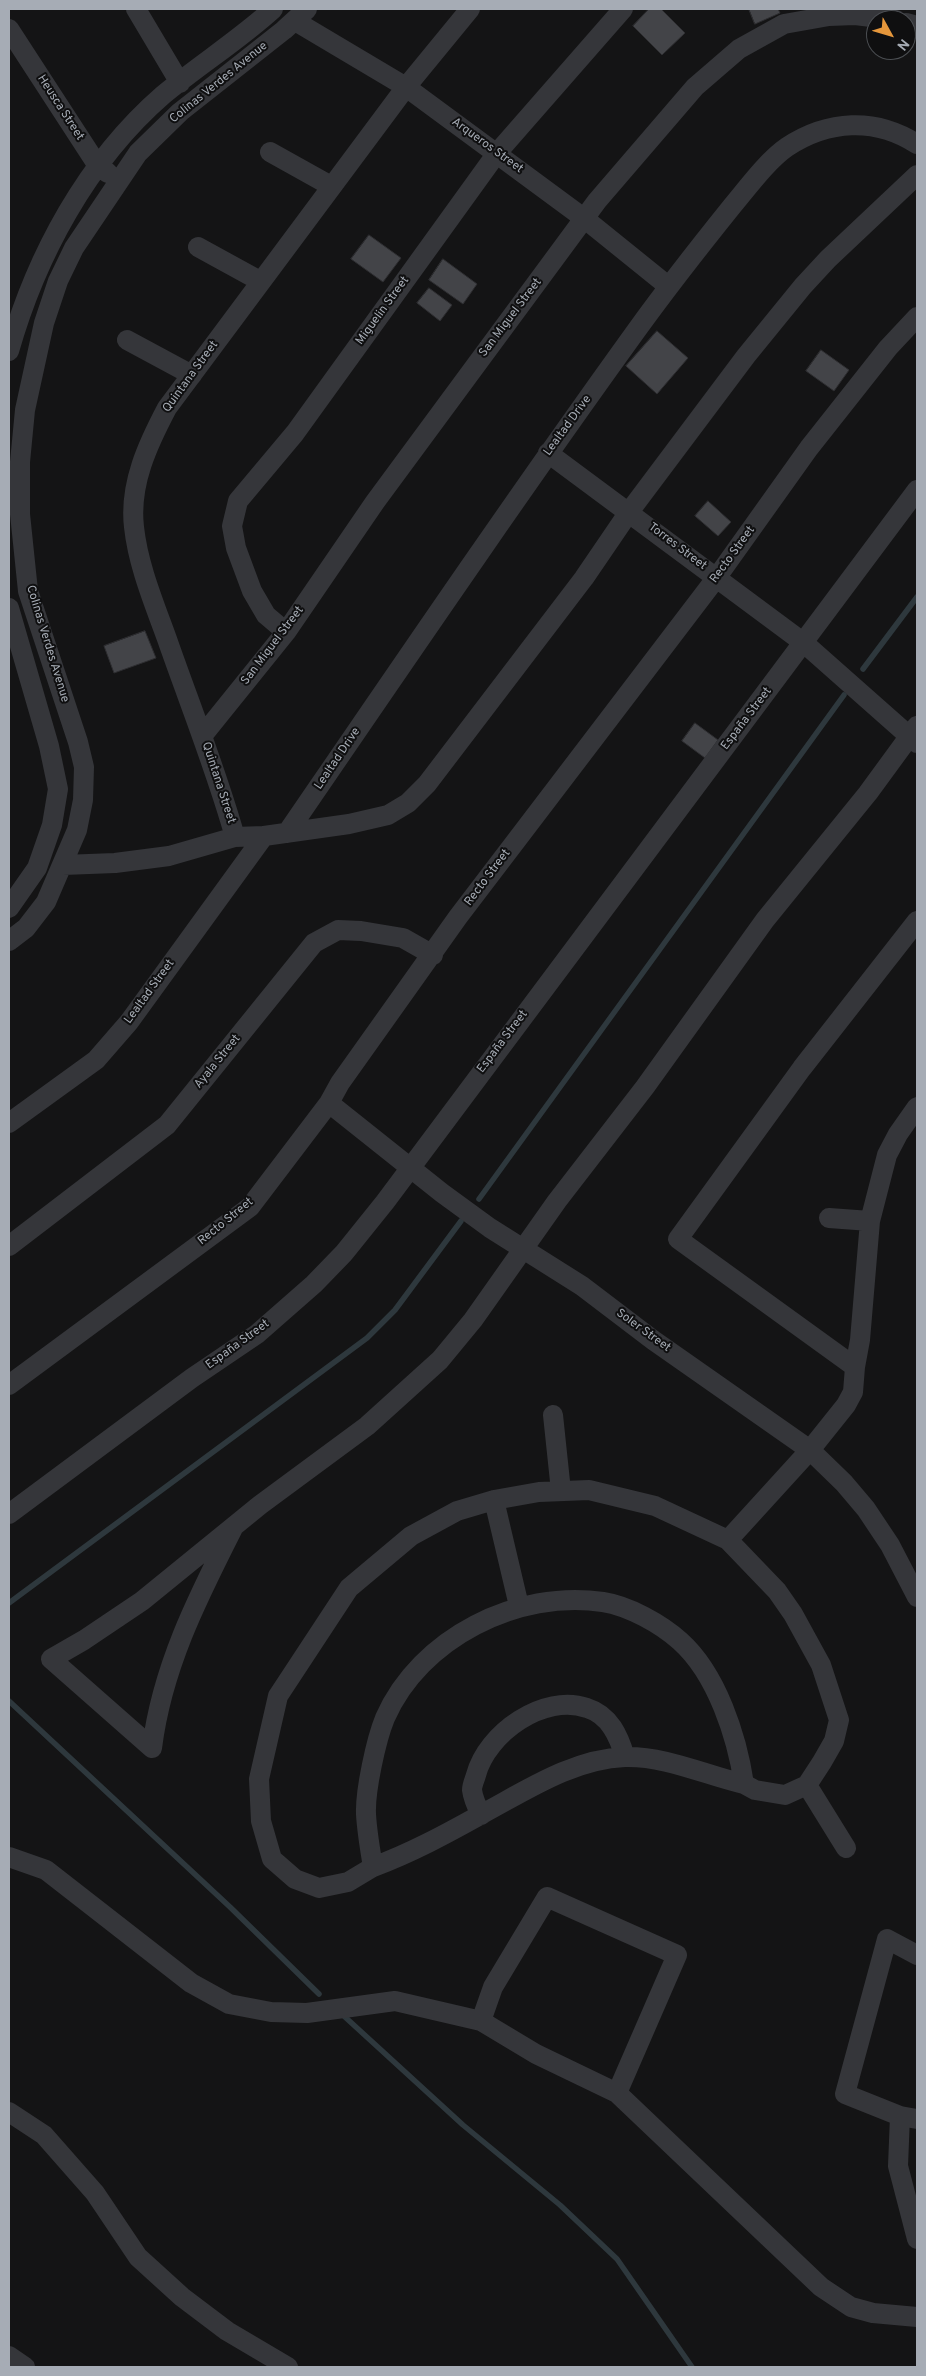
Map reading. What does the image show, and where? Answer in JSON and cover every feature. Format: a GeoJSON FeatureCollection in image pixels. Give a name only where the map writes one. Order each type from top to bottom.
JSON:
{"type":"FeatureCollection","features":[{"type":"Feature","properties":{"kind":"street"},"geometry":{"type":"LineString","coordinates":[[136,9],[180,82]]}},
{"type":"Feature","properties":{"kind":"street","name":"Colinas Verdes Avenue"},"geometry":{"type":"LineString","coordinates":[[9,351],[32,280],[51,240],[98,166],[132,126],[163,96],[273,9]]}},
{"type":"Feature","properties":{"kind":"street","name":"Quintana Street"},"geometry":{"type":"LineString","coordinates":[[235,837],[203,735],[144,574],[134,526],[135,487],[146,448],[167,408],[406,87],[470,9]]}},
{"type":"Feature","properties":{"kind":"street","name":"Miguelin Street"},"geometry":{"type":"LineString","coordinates":[[286,632],[266,615],[248,582],[236,548],[232,526],[238,500],[295,433],[497,153],[623,9]]}},
{"type":"Feature","properties":{"kind":"street","name":"Colinas Verdes Avenue"},"geometry":{"type":"LineString","coordinates":[[9,941],[26,928],[46,902],[77,830],[83,800],[84,767],[78,742],[28,591],[20,514],[20,462],[24,410],[32,370],[58,281],[74,248],[118,180],[138,154],[180,112],[301,15]]}},
{"type":"Feature","properties":{"kind":"street","name":"Arqueros Street"},"geometry":{"type":"LineString","coordinates":[[301,15],[406,87],[497,153],[585,219],[668,286]]}},
{"type":"Feature","properties":{"kind":"street","name":"San Miguel Street"},"geometry":{"type":"LineString","coordinates":[[203,735],[286,632],[375,502],[585,219],[627,164],[695,88],[739,49],[784,24],[829,16],[866,16]]}},
{"type":"Feature","properties":{"kind":"street","name":"Heusca Street"},"geometry":{"type":"LineString","coordinates":[[9,29],[98,166],[118,180]]}},
{"type":"Feature","properties":{"kind":"street","name":"Lealtad Drive"},"geometry":{"type":"LineString","coordinates":[[287,833],[548,453],[668,286],[752,182],[784,149],[813,132],[838,126],[861,125],[900,133],[917,144]]}},
{"type":"Feature","properties":{"kind":"street"},"geometry":{"type":"LineString","coordinates":[[270,152],[331,186]]}},
{"type":"Feature","properties":{"kind":"street"},"geometry":{"type":"LineString","coordinates":[[63,865],[115,863],[169,856],[235,837],[264,836],[349,824],[388,815],[408,803],[427,784],[560,609],[629,512],[746,356],[803,286],[853,234],[917,175]]}},
{"type":"Feature","properties":{"kind":"street"},"geometry":{"type":"LineString","coordinates":[[198,247],[260,282]]}},
{"type":"Feature","properties":{"kind":"street","name":"Recto Street"},"geometry":{"type":"LineString","coordinates":[[9,1385],[250,1207],[329,1103],[340,1083],[433,955],[458,917],[717,577],[809,448],[888,348],[917,317]]}},
{"type":"Feature","properties":{"kind":"street"},"geometry":{"type":"LineString","coordinates":[[127,340],[192,375]]}},
{"type":"Feature","properties":{"kind":"street","name":"Torres Street"},"geometry":{"type":"LineString","coordinates":[[548,453],[717,577],[804,644],[915,736]]}},
{"type":"Feature","properties":{"kind":"street","name":"España Street"},"geometry":{"type":"LineString","coordinates":[[9,1514],[192,1378],[257,1334],[314,1284],[344,1253],[804,644],[917,490]]}},
{"type":"Feature","properties":{"kind":"street"},"geometry":{"type":"LineString","coordinates":[[9,908],[37,868],[52,825],[58,789],[49,746],[10,615]]}},
{"type":"Feature","properties":{"kind":"street"},"geometry":{"type":"LineString","coordinates":[[234,1526],[192,1609],[179,1642],[158,1709],[152,1748],[51,1659],[84,1640],[142,1601],[234,1526],[317,1461],[367,1426],[440,1360],[472,1320],[557,1201],[700,1011],[765,920],[915,736]]}},
{"type":"Feature","properties":{"kind":"street","name":"Lealtad Street"},"geometry":{"type":"LineString","coordinates":[[9,1123],[96,1060],[129,1022],[264,836]]}},
{"type":"Feature","properties":{"kind":"street"},"geometry":{"type":"LineString","coordinates":[[854,1367],[678,1239],[802,1068],[917,921]]}},
{"type":"Feature","properties":{"kind":"street","name":"Ayala Street"},"geometry":{"type":"LineString","coordinates":[[9,1246],[167,1124],[314,943],[338,930],[361,931],[403,938],[433,955]]}},
{"type":"Feature","properties":{"kind":"street","name":"Soler Street"},"geometry":{"type":"LineString","coordinates":[[329,1103],[442,1193],[523,1249],[582,1286],[653,1340],[810,1450],[844,1483],[866,1509],[890,1545],[917,1597]]}},
{"type":"Feature","properties":{"kind":"street"},"geometry":{"type":"LineString","coordinates":[[728,1540],[810,1450],[846,1406],[853,1392],[854,1367],[860,1340],[870,1221],[887,1155],[898,1134],[917,1107]]}},
{"type":"Feature","properties":{"kind":"street"},"geometry":{"type":"LineString","coordinates":[[829,1218],[870,1221]]}},
{"type":"Feature","properties":{"kind":"street"},"geometry":{"type":"LineString","coordinates":[[553,1414],[561,1491]]}},
{"type":"Feature","properties":{"kind":"street"},"geometry":{"type":"LineString","coordinates":[[589,1490],[655,1506],[728,1540],[777,1591],[793,1614],[821,1666],[839,1720],[834,1740],[807,1785],[786,1795],[755,1790],[744,1784],[659,1762],[625,1758],[582,1765],[544,1780],[407,1854],[373,1866],[348,1882],[319,1888],[295,1879],[272,1859],[261,1821],[259,1779],[278,1696],[349,1588],[411,1536],[457,1511],[494,1500],[539,1492],[561,1491],[589,1490]]}},
{"type":"Feature","properties":{"kind":"street"},"geometry":{"type":"LineString","coordinates":[[494,1500],[519,1606]]}},
{"type":"Feature","properties":{"kind":"street"},"geometry":{"type":"LineString","coordinates":[[373,1866],[366,1813],[369,1785],[374,1756],[385,1719],[398,1694],[436,1651],[457,1635],[489,1617],[519,1606],[576,1601],[604,1602],[632,1611],[680,1641],[701,1665],[729,1722],[740,1756],[744,1784]]}},
{"type":"Feature","properties":{"kind":"street"},"geometry":{"type":"LineString","coordinates":[[481,1815],[472,1788],[478,1767],[487,1750],[516,1721],[540,1711],[574,1705],[588,1708],[611,1725],[620,1740],[625,1758]]}},
{"type":"Feature","properties":{"kind":"street"},"geometry":{"type":"LineString","coordinates":[[807,1785],[846,1848]]}},
{"type":"Feature","properties":{"kind":"street"},"geometry":{"type":"LineString","coordinates":[[9,1857],[46,1870],[191,1983],[229,2004],[271,2012],[307,2013],[395,2001],[481,2021],[536,2054],[617,2093],[821,2287],[851,2307],[873,2313],[917,2317]]}},
{"type":"Feature","properties":{"kind":"street"},"geometry":{"type":"LineString","coordinates":[[481,2021],[493,1987],[547,1897],[677,1956],[617,2093]]}},
{"type":"Feature","properties":{"kind":"street"},"geometry":{"type":"LineString","coordinates":[[917,1955],[887,1939],[845,2094],[909,2117],[898,2166],[917,2239]]}},
{"type":"Feature","properties":{"kind":"street"},"geometry":{"type":"LineString","coordinates":[[9,2112],[44,2135],[95,2193],[138,2257],[182,2297],[227,2331],[288,2367]]}},
{"type":"Feature","properties":{"kind":"street"},"geometry":{"type":"LineString","coordinates":[[9,2356],[25,2367]]}},
{"type":"Feature","properties":{"kind":"building"},"geometry":{"type":"Polygon","coordinates":[[[649,9],[661,9],[685,33],[662,55],[633,26],[649,9]]]}},
{"type":"Feature","properties":{"kind":"building"},"geometry":{"type":"Polygon","coordinates":[[[749,9],[778,9],[780,13],[755,24],[749,9]]]}},
{"type":"Feature","properties":{"kind":"building"},"geometry":{"type":"Polygon","coordinates":[[[369,235],[401,258],[383,282],[351,259],[369,235]]]}},
{"type":"Feature","properties":{"kind":"building"},"geometry":{"type":"Polygon","coordinates":[[[443,259],[477,284],[463,304],[429,280],[443,259]]]}},
{"type":"Feature","properties":{"kind":"building"},"geometry":{"type":"Polygon","coordinates":[[[429,288],[452,305],[440,321],[417,303],[429,288]]]}},
{"type":"Feature","properties":{"kind":"building"},"geometry":{"type":"Polygon","coordinates":[[[657,331],[688,358],[657,394],[626,366],[657,331]]]}},
{"type":"Feature","properties":{"kind":"building"},"geometry":{"type":"Polygon","coordinates":[[[821,350],[849,370],[834,391],[806,371],[821,350]]]}},
{"type":"Feature","properties":{"kind":"building"},"geometry":{"type":"Polygon","coordinates":[[[708,501],[731,522],[718,536],[695,516],[708,501]]]}},
{"type":"Feature","properties":{"kind":"building"},"geometry":{"type":"Polygon","coordinates":[[[145,631],[156,658],[114,673],[104,646],[145,631]]]}},
{"type":"Feature","properties":{"kind":"building"},"geometry":{"type":"Polygon","coordinates":[[[695,723],[718,740],[705,758],[682,741],[695,723]]]}},
{"type":"Feature","properties":{"kind":"waterway"},"geometry":{"type":"LineString","coordinates":[[863,669],[917,597]]}},
{"type":"Feature","properties":{"kind":"waterway"},"geometry":{"type":"LineString","coordinates":[[479,1199],[844,695]]}},
{"type":"Feature","properties":{"kind":"waterway"},"geometry":{"type":"LineString","coordinates":[[9,1603],[367,1338],[395,1310],[461,1221]]}},
{"type":"Feature","properties":{"kind":"waterway"},"geometry":{"type":"LineString","coordinates":[[9,1701],[230,1907],[319,1994]]}},
{"type":"Feature","properties":{"kind":"waterway"},"geometry":{"type":"LineString","coordinates":[[345,2017],[463,2125],[560,2205],[617,2259],[692,2367]]}}]}
